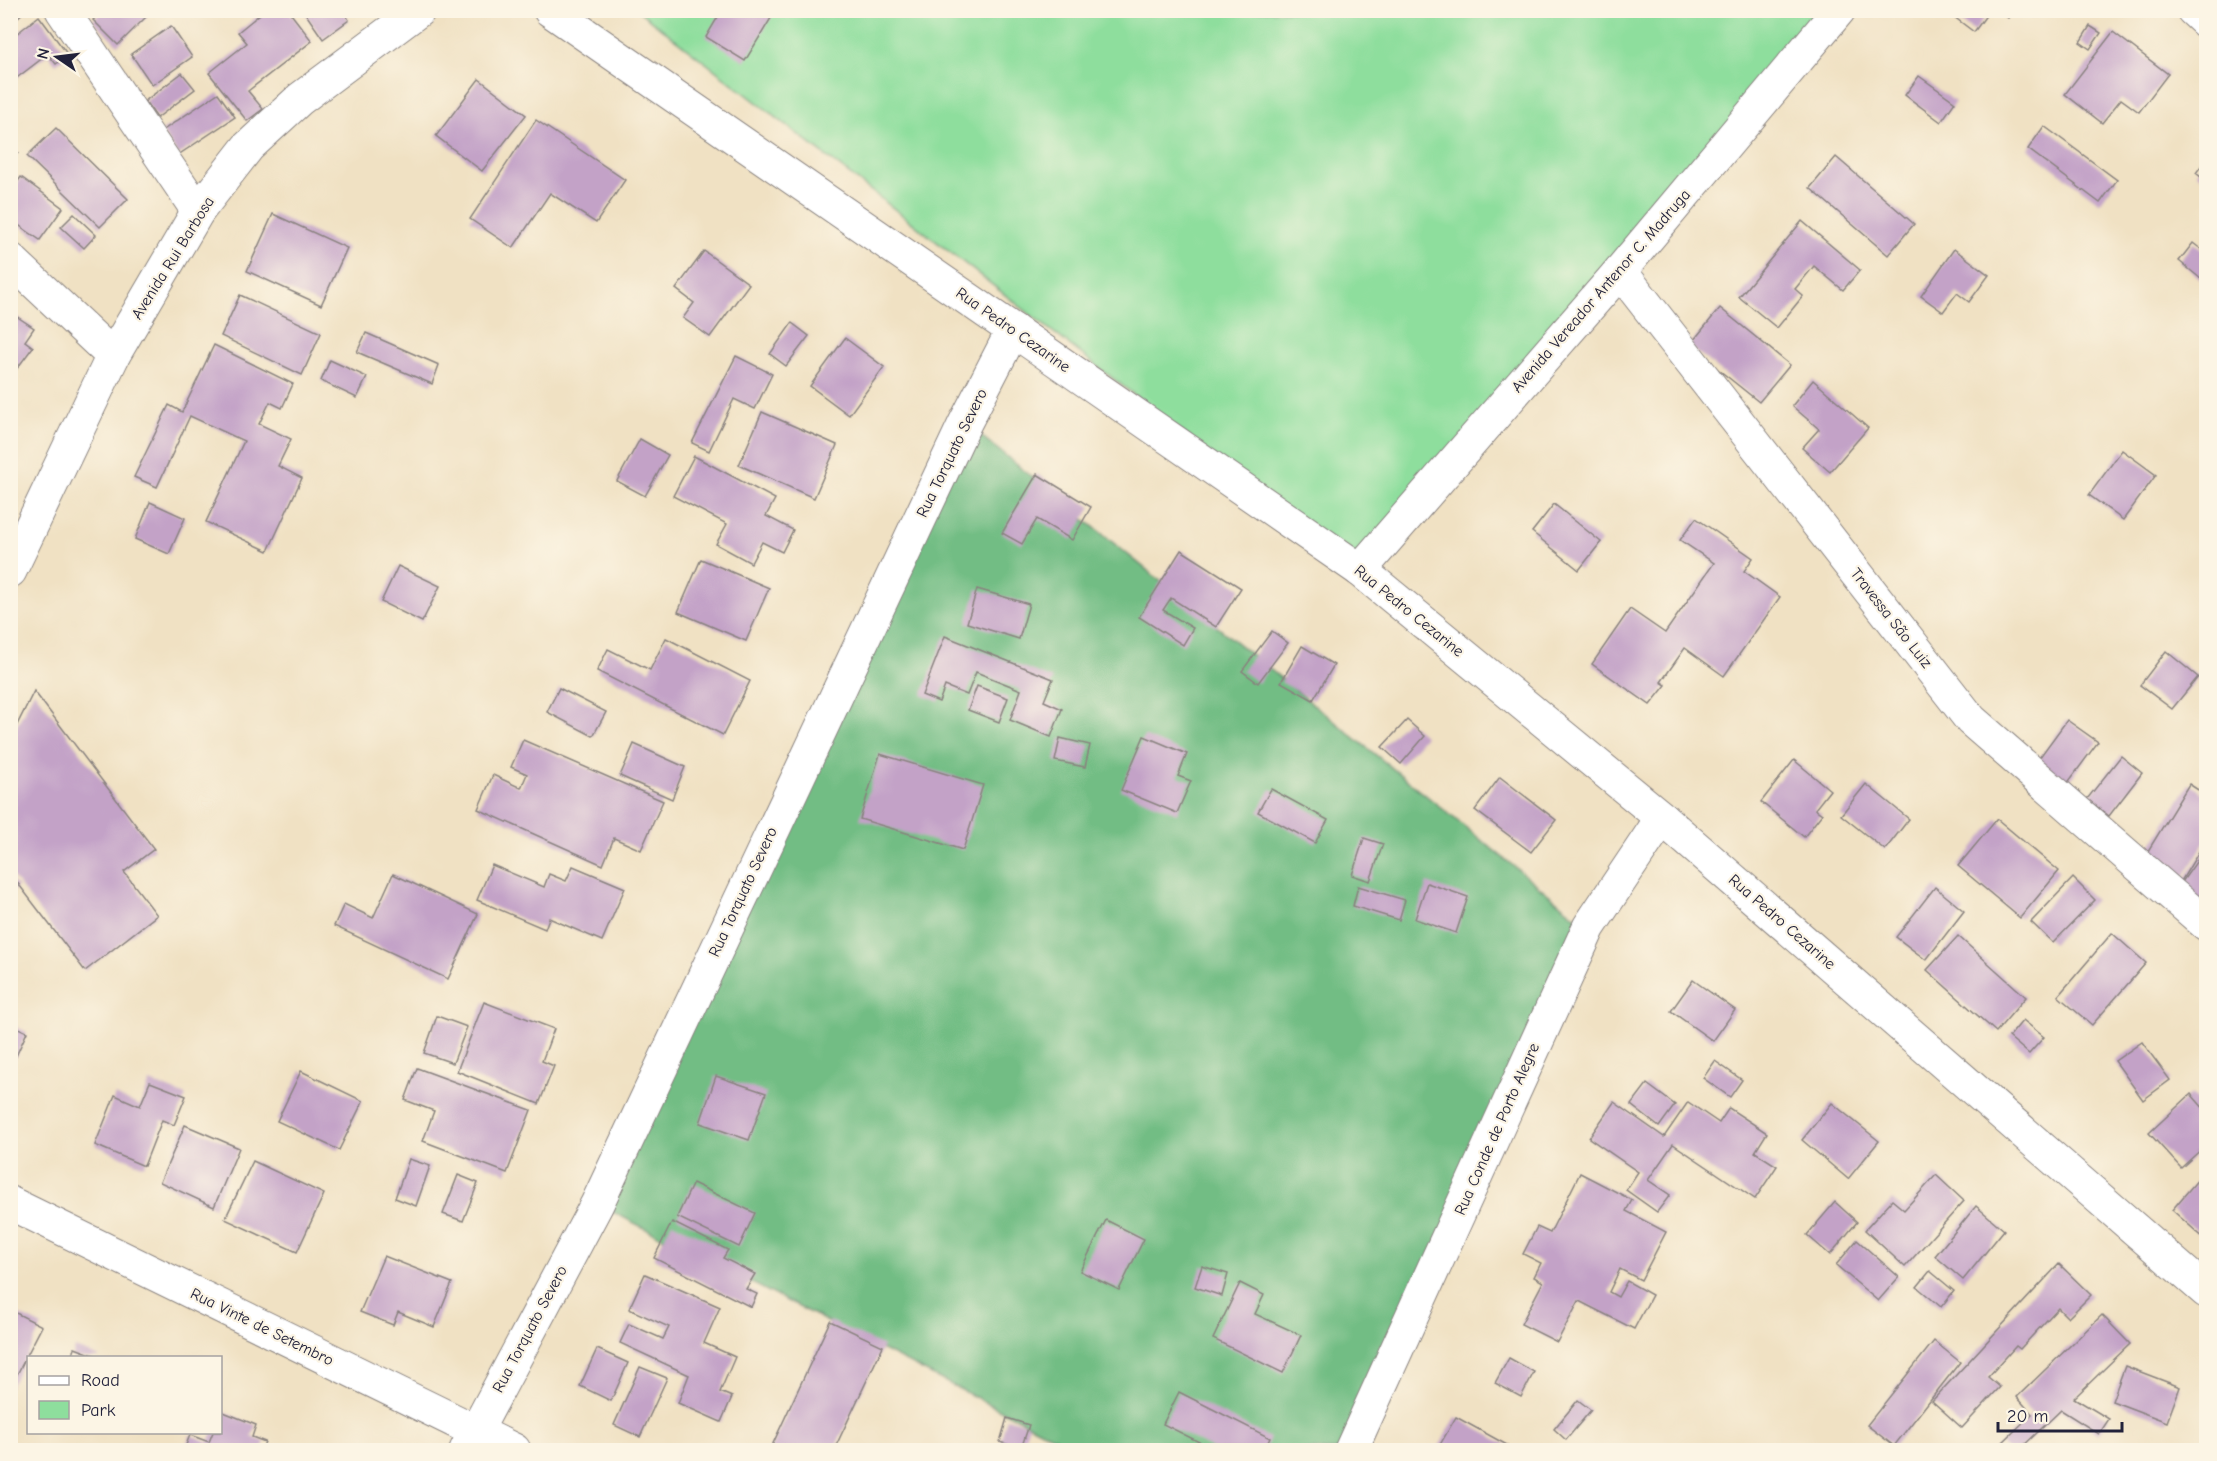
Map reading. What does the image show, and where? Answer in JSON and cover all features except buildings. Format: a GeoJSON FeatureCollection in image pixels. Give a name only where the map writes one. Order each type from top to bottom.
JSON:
{"type":"FeatureCollection","features":[{"type":"Feature","properties":{"kind":"street"},"geometry":{"type":"LineString","coordinates":[[62,10],[198,211]]}},
{"type":"Feature","properties":{"kind":"street","name":"Avenida Rui Barbosa"},"geometry":{"type":"LineString","coordinates":[[10,571],[113,356],[198,211],[248,147],[291,107],[419,10]]}},
{"type":"Feature","properties":{"kind":"street","name":"Rua Pedro Cezarine"},"geometry":{"type":"LineString","coordinates":[[550,10],[1360,570],[1662,818],[2206,1291]]}},
{"type":"Feature","properties":{"kind":"street","name":"Avenida Vereador Antenor C. Madruga"},"geometry":{"type":"LineString","coordinates":[[1360,570],[1620,271],[1839,10]]}},
{"type":"Feature","properties":{"kind":"street"},"geometry":{"type":"LineString","coordinates":[[2193,10],[2206,22]]}},
{"type":"Feature","properties":{"kind":"street"},"geometry":{"type":"LineString","coordinates":[[10,259],[113,356]]}},
{"type":"Feature","properties":{"kind":"street","name":"Travessa São Luiz"},"geometry":{"type":"LineString","coordinates":[[1620,271],[1971,720],[2206,924]]}},
{"type":"Feature","properties":{"kind":"street","name":"Rua Torquato Severo"},"geometry":{"type":"LineString","coordinates":[[470,1441],[597,1203],[954,445],[1013,330]]}},
{"type":"Feature","properties":{"kind":"street","name":"Rua Conde de Porto Alegre"},"geometry":{"type":"LineString","coordinates":[[1351,1450],[1589,927],[1662,818]]}},
{"type":"Feature","properties":{"kind":"street","name":"Rua Vinte de Setembro"},"geometry":{"type":"LineString","coordinates":[[10,1203],[470,1441],[514,1450]]}},
{"type":"Feature","properties":{"kind":"green space"},"geometry":{"type":"Polygon","coordinates":[[[639,11],[1837,11],[1360,570],[639,11]]]}},
{"type":"Feature","properties":{"kind":"green space"},"geometry":{"type":"Polygon","coordinates":[[[965,423],[1589,927],[1351,1450],[1079,1450],[597,1204],[965,423]]]}}]}
